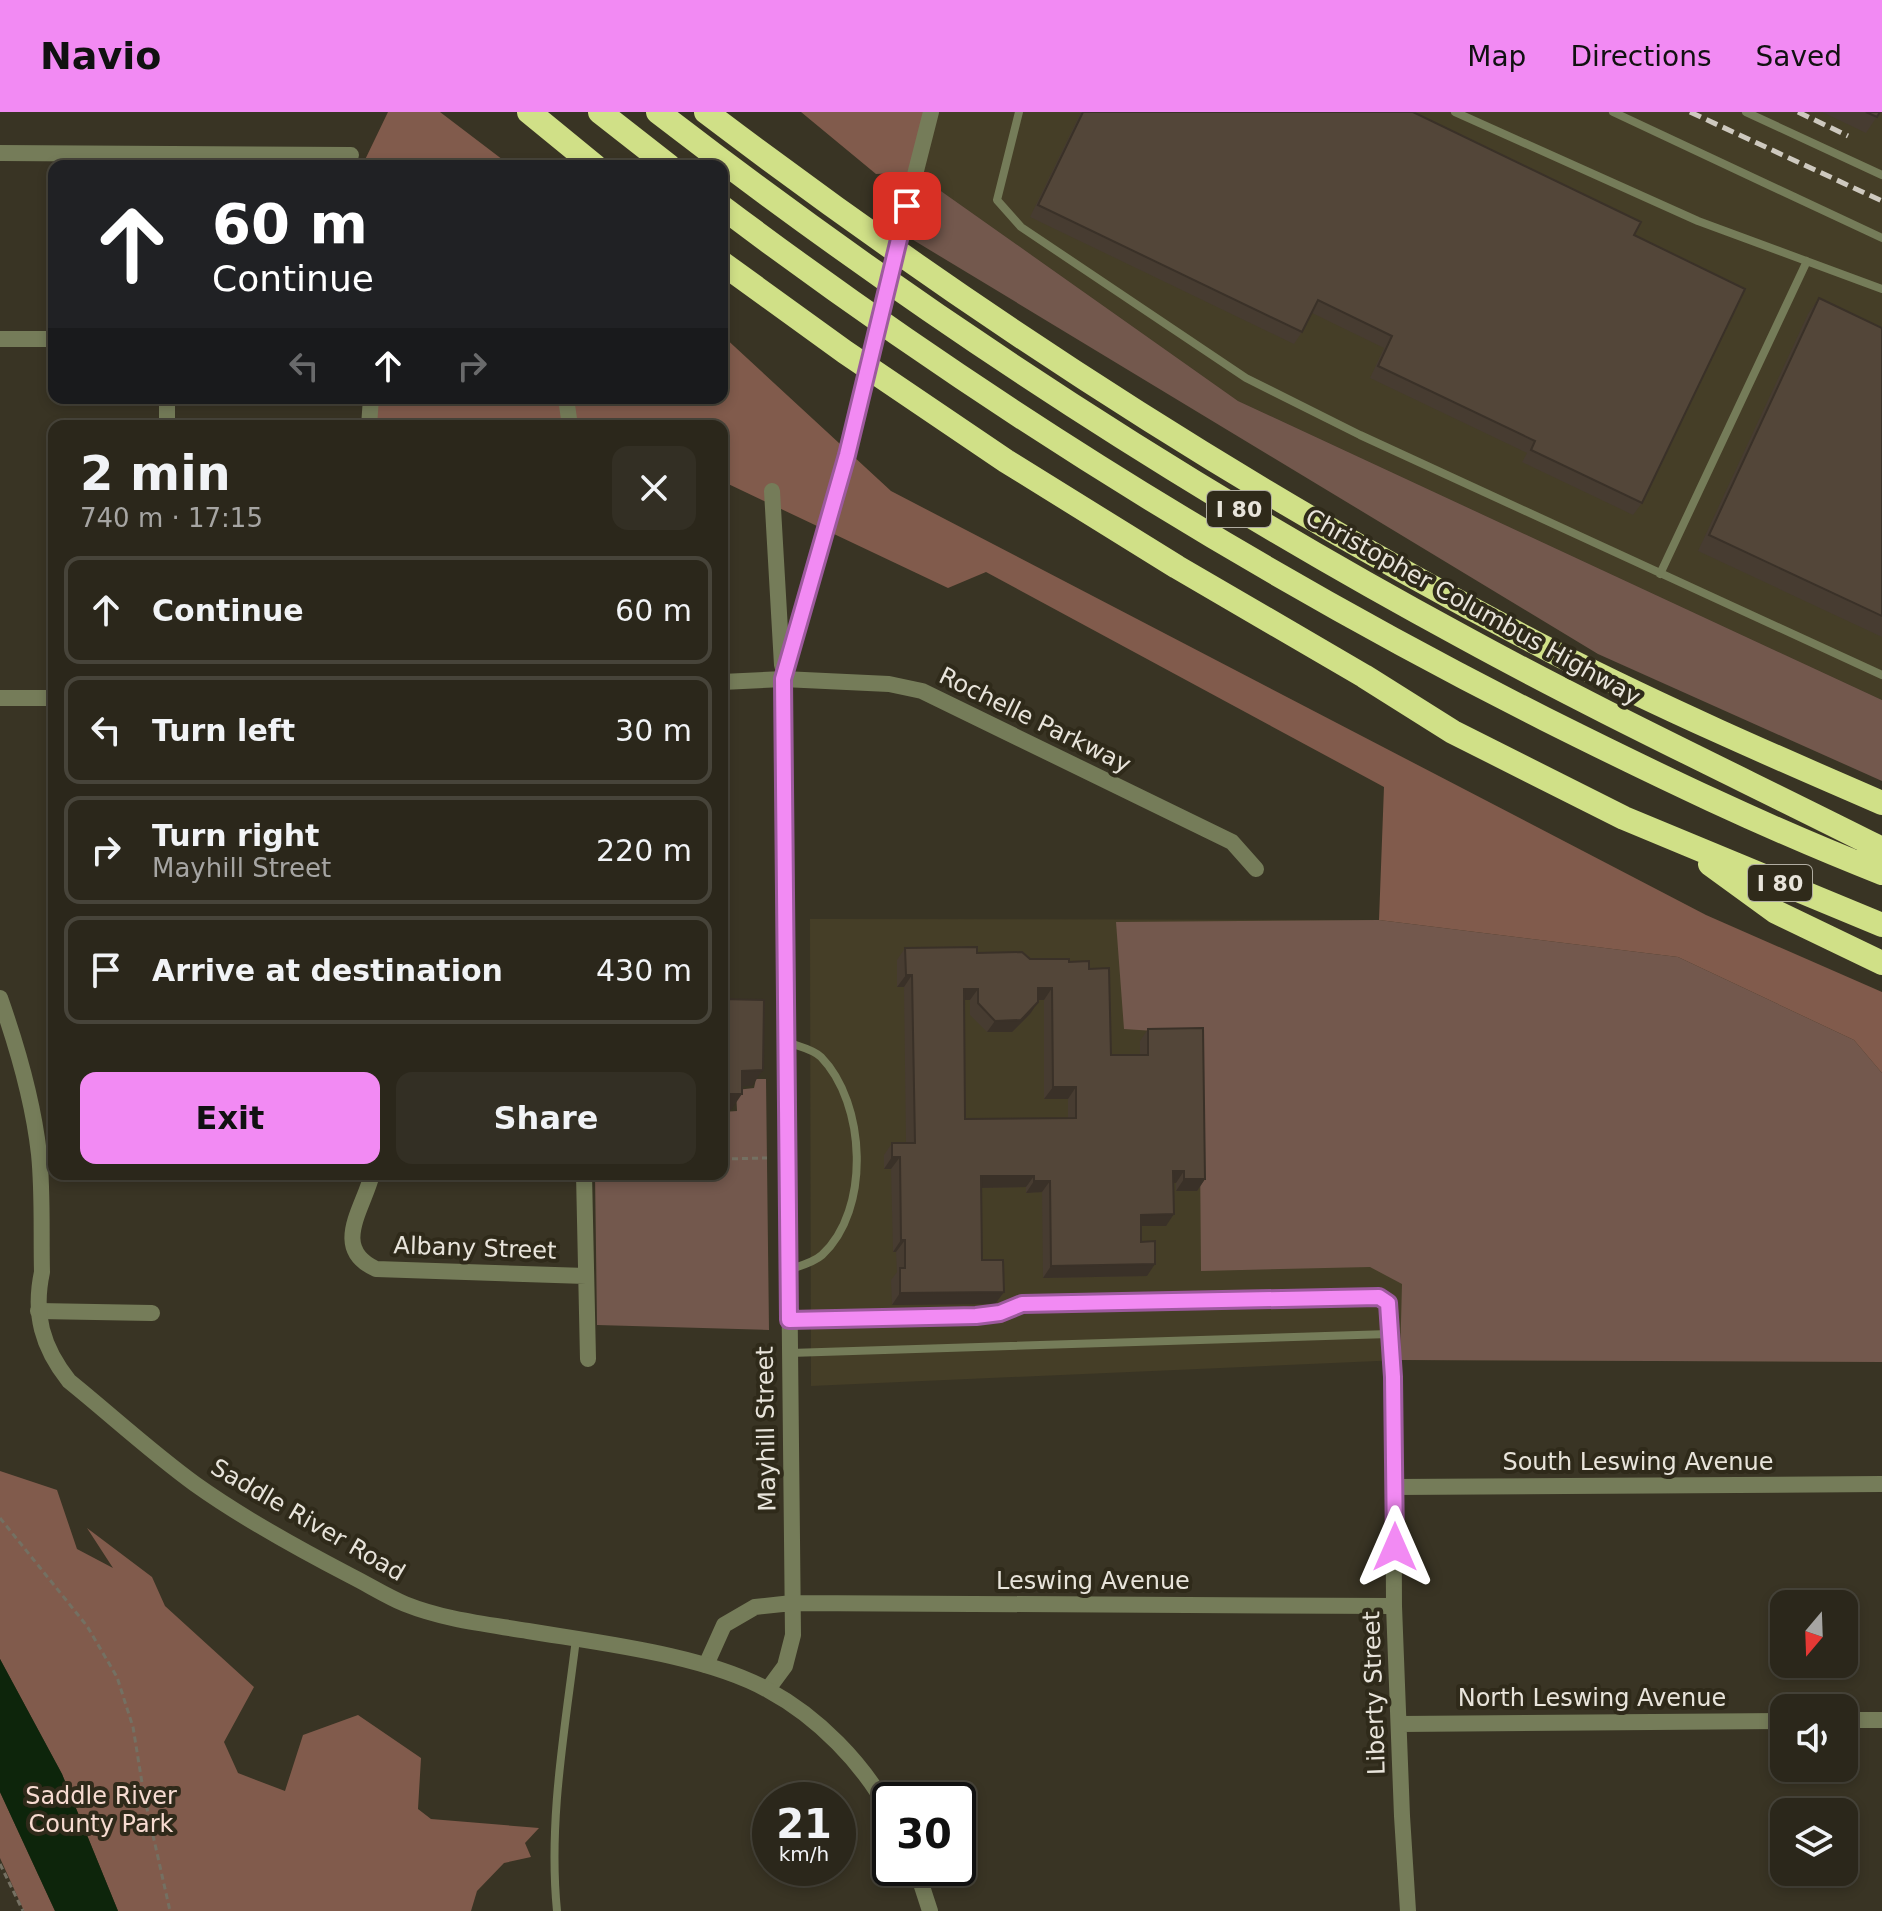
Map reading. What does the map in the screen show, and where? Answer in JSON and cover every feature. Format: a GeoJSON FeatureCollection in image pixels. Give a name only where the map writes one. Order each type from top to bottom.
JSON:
{"type":"FeatureCollection","features":[{"type":"Feature","properties":{"kind":"highway"},"geometry":{"type":"LineString","coordinates":[[529,112],[588,160]]}},
{"type":"Feature","properties":{"kind":"highway"},"geometry":{"type":"LineString","coordinates":[[600,112],[661,160]]}},
{"type":"Feature","properties":{"kind":"highway","name":"Christopher Columbus Highway"},"geometry":{"type":"LineString","coordinates":[[658,112],[722,160]]}},
{"type":"Feature","properties":{"kind":"highway"},"geometry":{"type":"LineString","coordinates":[[706,112],[927,274],[1089,383],[1272,496],[1560,655],[1739,741],[1882,801]]}},
{"type":"Feature","properties":{"kind":"highway"},"geometry":{"type":"LineString","coordinates":[[729,112],[781,169]]}},
{"type":"Feature","properties":{"kind":"highway","name":"Christopher Columbus Highway"},"geometry":{"type":"LineString","coordinates":[[728,164],[970,338],[1241,510],[1386,595],[1540,679],[1882,849]]}},
{"type":"Feature","properties":{"kind":"highway","name":"I 80"},"geometry":{"type":"LineString","coordinates":[[728,211],[849,300],[1009,408],[1127,485],[1282,577],[1439,664],[1622,757],[1738,812],[1882,873]]}},
{"type":"Feature","properties":{"kind":"highway","name":"I 80"},"geometry":{"type":"LineString","coordinates":[[728,267],[952,425],[1154,554],[1364,676],[1453,732],[1624,818],[1882,925]]}},
{"type":"Feature","properties":{"kind":"highway"},"geometry":{"type":"LineString","coordinates":[[1679,841],[1776,912],[1882,963]]}},
{"type":"Feature","properties":{"kind":"street","name":"Mayhill Street"},"geometry":{"type":"LineString","coordinates":[[783,679],[847,455],[931,112]]}},
{"type":"Feature","properties":{"kind":"street"},"geometry":{"type":"LineString","coordinates":[[0,153],[351,155]]}},
{"type":"Feature","properties":{"kind":"street"},"geometry":{"type":"LineString","coordinates":[[0,339],[48,339]]}},
{"type":"Feature","properties":{"kind":"street","name":"Mayhill Street"},"geometry":{"type":"LineString","coordinates":[[768,1689],[785,1666],[793,1635],[783,679],[772,491]]}},
{"type":"Feature","properties":{"kind":"street","name":"Rochelle Parkway"},"geometry":{"type":"LineString","coordinates":[[728,682],[783,679],[889,684],[922,691],[1232,842],[1256,869]]}},
{"type":"Feature","properties":{"kind":"street"},"geometry":{"type":"LineString","coordinates":[[0,698],[48,698]]}},
{"type":"Feature","properties":{"kind":"street","name":"Saddle River Road"},"geometry":{"type":"LineString","coordinates":[[0,998],[21,1061],[39,1157],[42,1272],[38,1311],[44,1343],[69,1381],[193,1482],[238,1513],[404,1603],[466,1622],[576,1639],[706,1665],[768,1689],[844,1748],[872,1786]]}},
{"type":"Feature","properties":{"kind":"street","name":"Albany Street"},"geometry":{"type":"LineString","coordinates":[[370,1180],[351,1234],[353,1246],[365,1263],[376,1269],[586,1276]]}},
{"type":"Feature","properties":{"kind":"street"},"geometry":{"type":"LineString","coordinates":[[584,1180],[588,1359]]}},
{"type":"Feature","properties":{"kind":"street"},"geometry":{"type":"LineString","coordinates":[[38,1311],[152,1313]]}},
{"type":"Feature","properties":{"kind":"street","name":"Liberty Street"},"geometry":{"type":"LineString","coordinates":[[1393,1377],[1394,1606],[1408,1911]]}},
{"type":"Feature","properties":{"kind":"street","name":"South Leswing Avenue"},"geometry":{"type":"LineString","coordinates":[[1395,1487],[1882,1484]]}},
{"type":"Feature","properties":{"kind":"street"},"geometry":{"type":"LineString","coordinates":[[706,1665],[724,1625],[755,1607],[792,1603]]}},
{"type":"Feature","properties":{"kind":"street","name":"Leswing Avenue"},"geometry":{"type":"LineString","coordinates":[[792,1603],[1394,1606]]}},
{"type":"Feature","properties":{"kind":"street"},"geometry":{"type":"LineString","coordinates":[[1858,1720],[1882,1720]]}},
{"type":"Feature","properties":{"kind":"street","name":"North Leswing Avenue"},"geometry":{"type":"LineString","coordinates":[[1400,1724],[1770,1721]]}},
{"type":"Feature","properties":{"kind":"street"},"geometry":{"type":"LineString","coordinates":[[922,1886],[930,1911]]}},
{"type":"Feature","properties":{"kind":"lane"},"geometry":{"type":"LineString","coordinates":[[1019,112],[997,200],[1021,227],[1246,378],[1360,435],[1882,675]]}},
{"type":"Feature","properties":{"kind":"lane"},"geometry":{"type":"LineString","coordinates":[[1455,112],[1698,221],[1882,289]]}},
{"type":"Feature","properties":{"kind":"lane"},"geometry":{"type":"LineString","coordinates":[[1613,112],[1882,238]]}},
{"type":"Feature","properties":{"kind":"lane"},"geometry":{"type":"LineString","coordinates":[[1746,112],[1882,175]]}},
{"type":"Feature","properties":{"kind":"lane"},"geometry":{"type":"LineString","coordinates":[[1660,574],[1807,261]]}},
{"type":"Feature","properties":{"kind":"lane"},"geometry":{"type":"LineString","coordinates":[[786,1042],[818,1054],[835,1075],[852,1116],[857,1150],[855,1184],[846,1217],[833,1244],[819,1258],[788,1270]]}},
{"type":"Feature","properties":{"kind":"lane"},"geometry":{"type":"LineString","coordinates":[[789,1320],[976,1316],[1000,1313],[1022,1304],[1379,1297],[1388,1303],[1393,1377]]}},
{"type":"Feature","properties":{"kind":"lane"},"geometry":{"type":"LineString","coordinates":[[789,1353],[1389,1334]]}},
{"type":"Feature","properties":{"kind":"lane"},"geometry":{"type":"LineString","coordinates":[[557,1911],[554,1879],[557,1797],[576,1639]]}},
{"type":"Feature","properties":{"kind":"path"},"geometry":{"type":"LineString","coordinates":[[728,1159],[767,1158]]}},
{"type":"Feature","properties":{"kind":"path"},"geometry":{"type":"LineString","coordinates":[[0,1518],[87,1626],[117,1677],[133,1727],[144,1795],[170,1911]]}},
{"type":"Feature","properties":{"kind":"path"},"geometry":{"type":"LineString","coordinates":[[0,1864],[23,1911]]}},
{"type":"Feature","properties":{"kind":"shaded area"},"geometry":{"type":"Polygon","coordinates":[[[929,112],[1882,112],[1882,700],[1238,401],[914,172],[929,112]]]}},
{"type":"Feature","properties":{"kind":"shaded area"},"geometry":{"type":"Polygon","coordinates":[[[914,172],[1238,401],[1882,700],[1882,781],[1598,654],[900,232],[914,172]]]}},
{"type":"Feature","properties":{"kind":"shaded area"},"geometry":{"type":"Polygon","coordinates":[[[810,919],[1379,920],[1882,1073],[1882,1362],[1400,1360],[811,1386],[810,919]]]}},
{"type":"Feature","properties":{"kind":"shaded area"},"geometry":{"type":"Polygon","coordinates":[[[1379,920],[1678,957],[1854,1040],[1882,1073],[1882,1362],[1400,1360],[1402,1284],[1370,1267],[1201,1271],[1199,1034],[1124,1029],[1116,922],[1379,920]]]}},
{"type":"Feature","properties":{"kind":"shaded area"},"geometry":{"type":"Polygon","coordinates":[[[756,1079],[766,1079],[769,1330],[597,1325],[595,1180],[728,1180],[728,1112],[737,1111],[736,1090],[754,1088],[756,1079]]]}},
{"type":"Feature","properties":{"kind":"shaded area"},"geometry":{"type":"Polygon","coordinates":[[[0,1659],[62,1774],[118,1911],[55,1911],[0,1792],[0,1659]]]}},
{"type":"Feature","properties":{"kind":"green space"},"geometry":{"type":"Polygon","coordinates":[[[388,112],[440,112],[503,160],[365,160],[388,112]]]}},
{"type":"Feature","properties":{"kind":"green space"},"geometry":{"type":"Polygon","coordinates":[[[801,112],[929,112],[914,172],[876,174],[801,112]]]}},
{"type":"Feature","properties":{"kind":"green space"},"geometry":{"type":"Polygon","coordinates":[[[728,341],[891,491],[1706,915],[1882,992],[1882,1073],[1854,1040],[1678,957],[1379,920],[1384,787],[986,572],[948,588],[728,484],[728,420],[367,420],[368,404],[728,404],[728,341]]]}},
{"type":"Feature","properties":{"kind":"green space","name":"Saddle River County Park"},"geometry":{"type":"Polygon","coordinates":[[[0,1471],[57,1490],[77,1549],[113,1568],[87,1528],[152,1577],[165,1606],[254,1687],[224,1742],[238,1773],[285,1791],[303,1735],[358,1715],[421,1758],[418,1809],[431,1819],[539,1828],[525,1843],[531,1857],[504,1863],[477,1891],[471,1911],[118,1911],[62,1774],[0,1659],[0,1471]]]}},
{"type":"Feature","properties":{"kind":"green space"},"geometry":{"type":"Polygon","coordinates":[[[0,1792],[55,1911],[24,1911],[0,1858],[0,1792]]]}},
{"type":"Feature","properties":{"kind":"building"},"geometry":{"type":"Polygon","coordinates":[[[1083,112],[1413,112],[1641,222],[1634,235],[1745,289],[1642,503],[1531,450],[1535,441],[1378,366],[1392,336],[1318,300],[1302,332],[1038,205],[1083,112]]]}},
{"type":"Feature","properties":{"kind":"building"},"geometry":{"type":"Polygon","coordinates":[[[1819,298],[1882,328],[1882,616],[1709,535],[1819,298]]]}},
{"type":"Feature","properties":{"kind":"building"},"geometry":{"type":"Polygon","coordinates":[[[977,947],[977,953],[1022,952],[1030,959],[1089,961],[1089,969],[1109,968],[1111,1055],[1148,1055],[1148,1029],[1203,1028],[1205,1179],[1184,1179],[1184,1171],[1173,1171],[1174,1214],[1141,1215],[1141,1242],[1155,1241],[1155,1264],[1051,1266],[1050,1181],[1034,1181],[1034,1176],[981,1176],[982,1260],[1003,1260],[1004,1292],[900,1293],[900,1268],[905,1268],[905,1240],[901,1240],[900,1157],[892,1157],[892,1143],[915,1143],[912,975],[906,975],[905,948],[977,947]],[[1038,988],[1038,1002],[1021,1020],[995,1021],[978,1003],[978,989],[964,989],[965,1119],[1076,1118],[1076,1087],[1053,1087],[1052,988],[1038,988]]]}},
{"type":"Feature","properties":{"kind":"building"},"geometry":{"type":"Polygon","coordinates":[[[728,999],[764,1000],[763,1070],[742,1071],[742,1094],[728,1094],[728,999]]]}},
{"type":"Feature","properties":{"kind":"railway"},"geometry":{"type":"LineString","coordinates":[[1690,112],[1882,201]]}},
{"type":"Feature","properties":{"kind":"railway"},"geometry":{"type":"LineString","coordinates":[[1798,112],[1848,136]]}},
{"type":"Feature","properties":{"kind":"route"},"geometry":{"type":"LineString","coordinates":[[907,206],[847,455],[783,679],[789,1320],[976,1316],[1000,1313],[1022,1304],[1379,1297],[1388,1303],[1393,1377],[1395,1547]]}}]}
